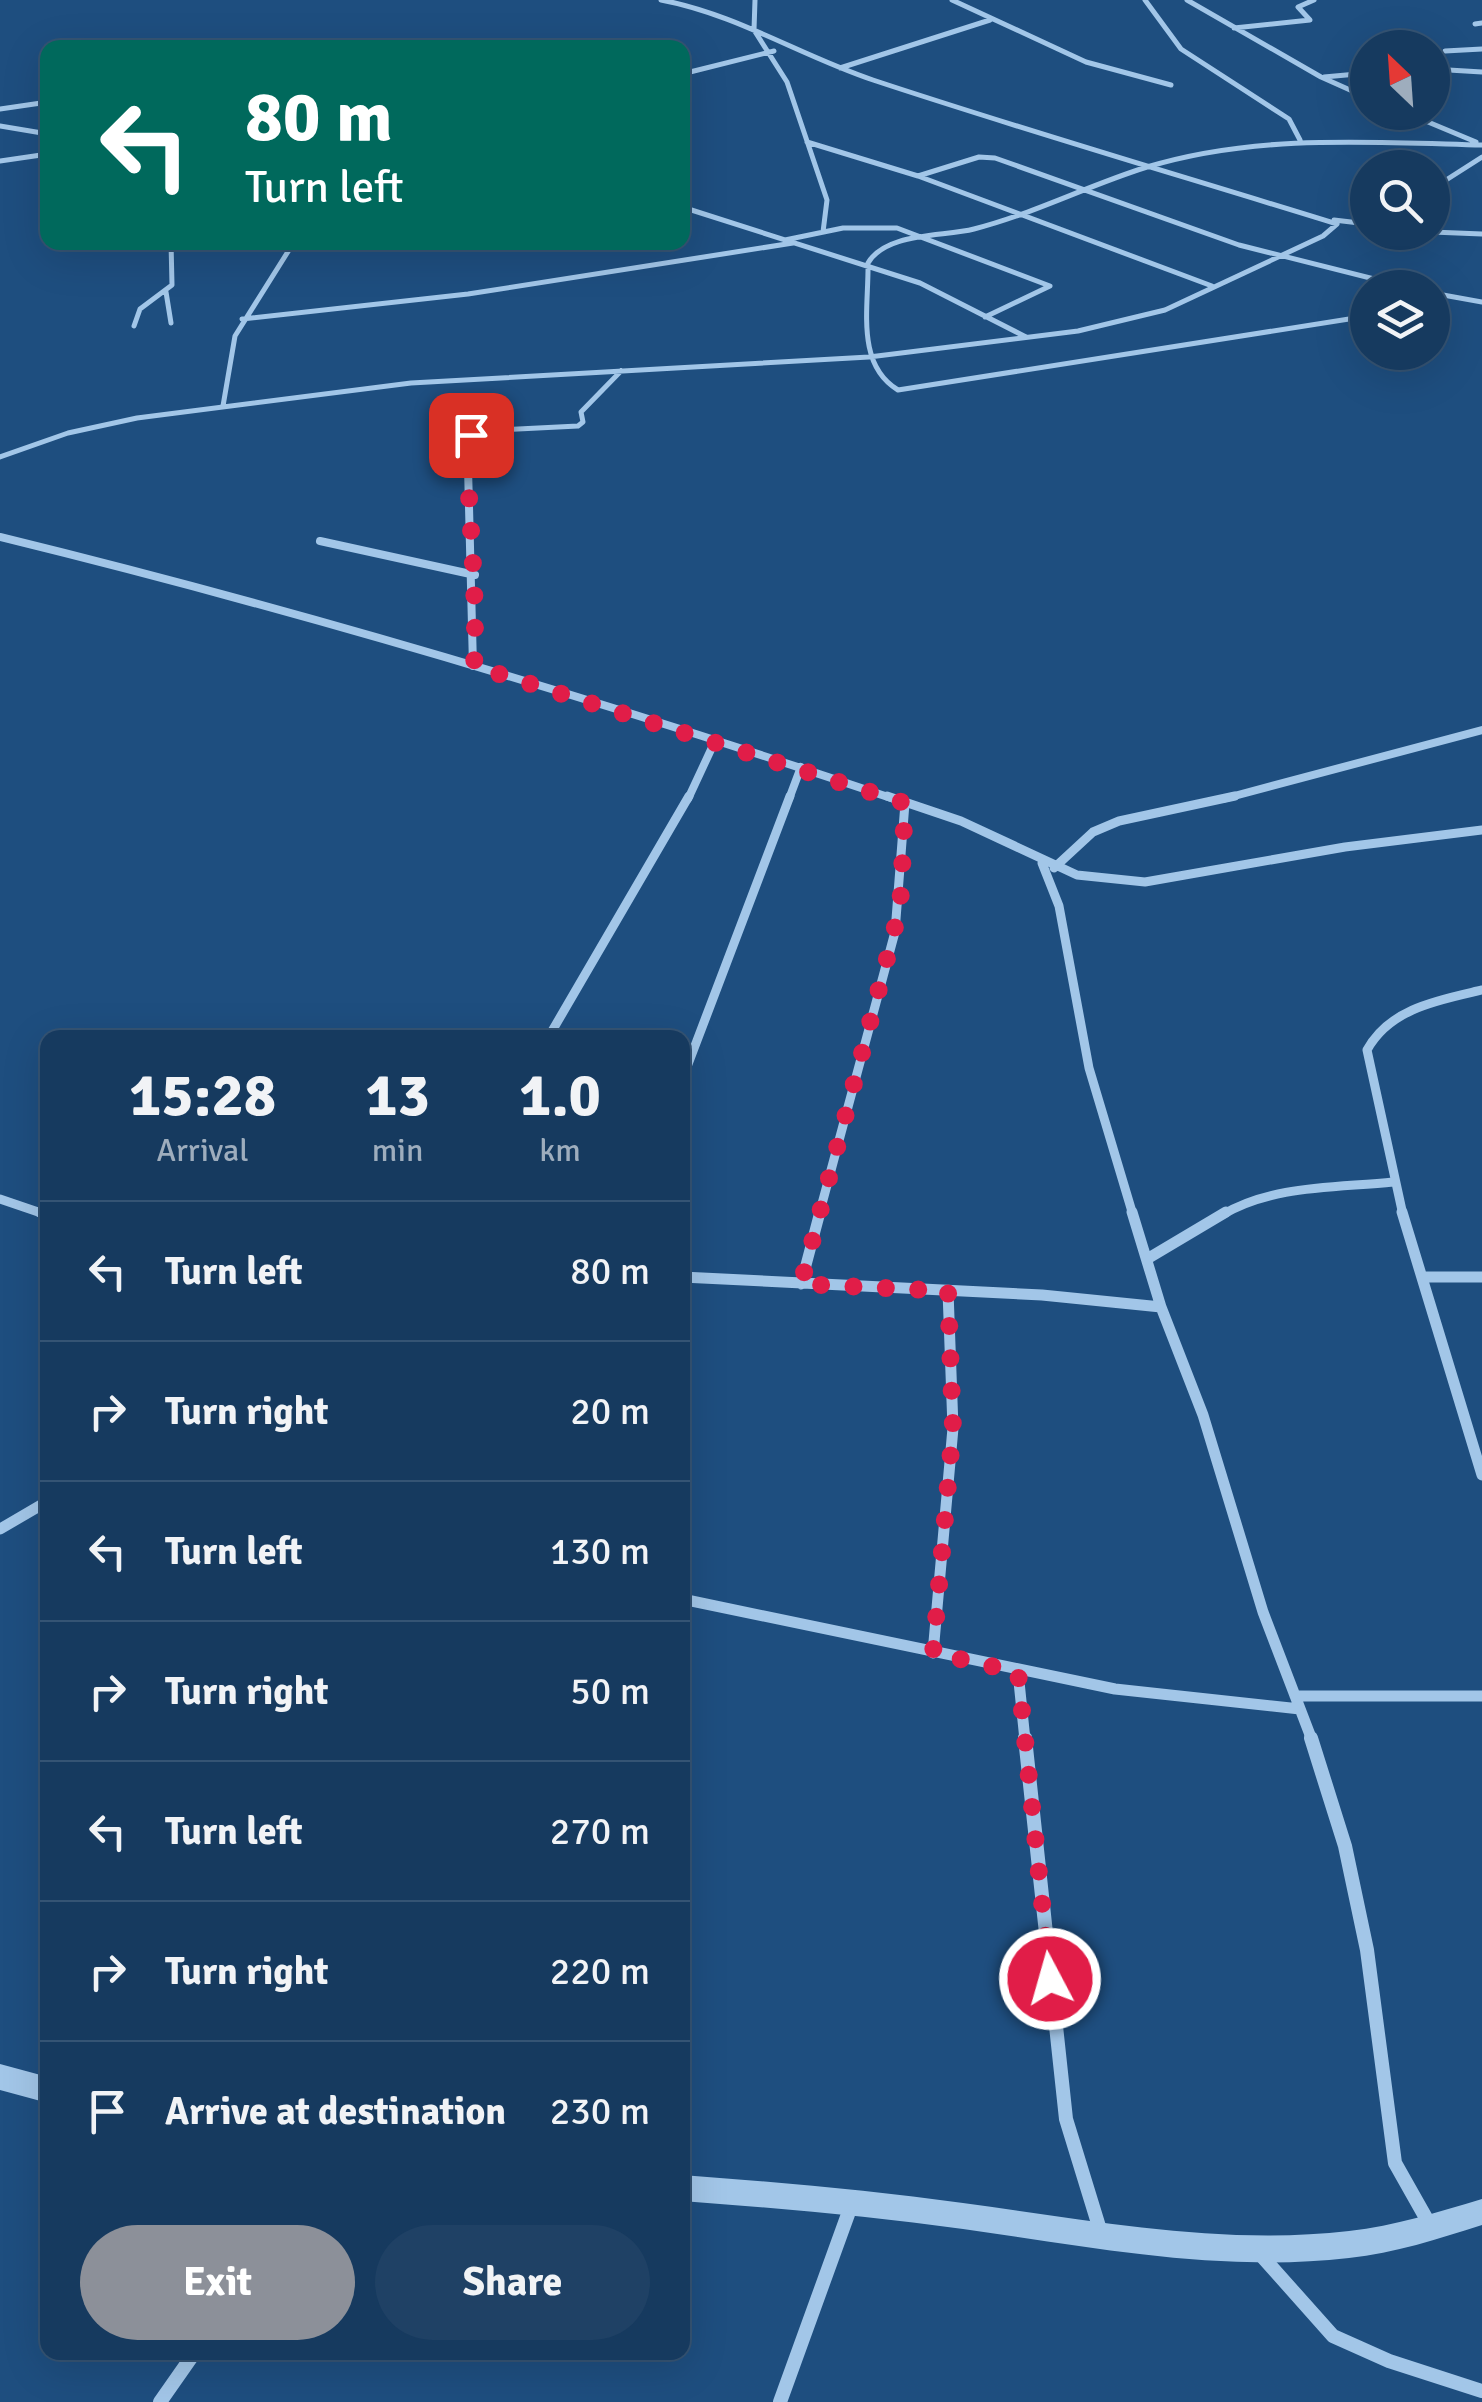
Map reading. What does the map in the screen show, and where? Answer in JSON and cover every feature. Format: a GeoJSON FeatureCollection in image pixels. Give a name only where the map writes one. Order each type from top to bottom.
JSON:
{"type":"FeatureCollection","features":[{"type":"Feature","properties":{"kind":"street"},"geometry":{"type":"LineString","coordinates":[[661,0],[689,3],[839,68],[1150,166],[1350,222]]}},
{"type":"Feature","properties":{"kind":"street"},"geometry":{"type":"LineString","coordinates":[[689,3],[702,0]]}},
{"type":"Feature","properties":{"kind":"street"},"geometry":{"type":"LineString","coordinates":[[755,0],[754,30],[787,82],[828,200],[823,232]]}},
{"type":"Feature","properties":{"kind":"street"},"geometry":{"type":"LineString","coordinates":[[952,0],[1116,72],[1171,86]]}},
{"type":"Feature","properties":{"kind":"street"},"geometry":{"type":"LineString","coordinates":[[1145,0],[1180,49],[1289,119],[1300,140]]}},
{"type":"Feature","properties":{"kind":"street"},"geometry":{"type":"LineString","coordinates":[[1187,0],[1321,78],[1350,90]]}},
{"type":"Feature","properties":{"kind":"street"},"geometry":{"type":"LineString","coordinates":[[1234,28],[1310,20],[1298,7],[1314,0]]}},
{"type":"Feature","properties":{"kind":"street"},"geometry":{"type":"LineString","coordinates":[[839,68],[991,20]]}},
{"type":"Feature","properties":{"kind":"street"},"geometry":{"type":"LineString","coordinates":[[690,72],[788,48]]}},
{"type":"Feature","properties":{"kind":"street"},"geometry":{"type":"LineString","coordinates":[[1450,52],[1482,49]]}},
{"type":"Feature","properties":{"kind":"street"},"geometry":{"type":"LineString","coordinates":[[1450,70],[1482,72]]}},
{"type":"Feature","properties":{"kind":"street"},"geometry":{"type":"LineString","coordinates":[[1321,78],[1350,75]]}},
{"type":"Feature","properties":{"kind":"street"},"geometry":{"type":"LineString","coordinates":[[0,109],[40,103]]}},
{"type":"Feature","properties":{"kind":"street"},"geometry":{"type":"LineString","coordinates":[[0,126],[40,133]]}},
{"type":"Feature","properties":{"kind":"street"},"geometry":{"type":"LineString","coordinates":[[1447,130],[1482,145]]}},
{"type":"Feature","properties":{"kind":"street"},"geometry":{"type":"LineString","coordinates":[[1350,319],[920,390],[888,386],[871,359],[868,269],[874,253],[923,236],[964,232],[1150,166],[1300,140],[1482,145]]}},
{"type":"Feature","properties":{"kind":"street"},"geometry":{"type":"LineString","coordinates":[[807,142],[918,176],[1212,286]]}},
{"type":"Feature","properties":{"kind":"street"},"geometry":{"type":"LineString","coordinates":[[0,161],[40,155]]}},
{"type":"Feature","properties":{"kind":"street"},"geometry":{"type":"LineString","coordinates":[[918,176],[988,157],[1283,256],[1350,273]]}},
{"type":"Feature","properties":{"kind":"street"},"geometry":{"type":"LineString","coordinates":[[1450,177],[1482,157]]}},
{"type":"Feature","properties":{"kind":"street"},"geometry":{"type":"LineString","coordinates":[[690,210],[933,288],[1028,338]]}},
{"type":"Feature","properties":{"kind":"street"},"geometry":{"type":"LineString","coordinates":[[1344,221],[1350,219]]}},
{"type":"Feature","properties":{"kind":"street"},"geometry":{"type":"LineString","coordinates":[[0,457],[35,442],[130,419],[223,406],[487,376],[871,359],[1028,338],[1166,308],[1196,297],[1330,231],[1337,224],[1334,220]]}},
{"type":"Feature","properties":{"kind":"street"},"geometry":{"type":"LineString","coordinates":[[784,240],[879,226],[923,236],[1050,286],[984,317]]}},
{"type":"Feature","properties":{"kind":"street"},"geometry":{"type":"LineString","coordinates":[[1450,233],[1482,234]]}},
{"type":"Feature","properties":{"kind":"street"},"geometry":{"type":"LineString","coordinates":[[242,319],[440,298],[793,243]]}},
{"type":"Feature","properties":{"kind":"street"},"geometry":{"type":"LineString","coordinates":[[134,326],[140,309],[166,292],[175,278],[172,250]]}},
{"type":"Feature","properties":{"kind":"street"},"geometry":{"type":"LineString","coordinates":[[223,406],[234,336],[289,250]]}},
{"type":"Feature","properties":{"kind":"street"},"geometry":{"type":"LineString","coordinates":[[166,292],[170,323]]}},
{"type":"Feature","properties":{"kind":"street"},"geometry":{"type":"LineString","coordinates":[[1450,296],[1482,302]]}},
{"type":"Feature","properties":{"kind":"street"},"geometry":{"type":"LineString","coordinates":[[474,666],[475,576],[467,440],[481,431],[578,426],[583,422],[582,408],[621,370]]}},
{"type":"Feature","properties":{"kind":"street"},"geometry":{"type":"LineString","coordinates":[[0,537],[209,588],[802,768],[1001,837],[1054,868],[1146,882],[1344,848],[1482,830]]}},
{"type":"Feature","properties":{"kind":"street"},"geometry":{"type":"LineString","coordinates":[[320,540],[475,576]]}},
{"type":"Feature","properties":{"kind":"street"},"geometry":{"type":"LineString","coordinates":[[1054,868],[1093,832],[1119,821],[1292,784],[1482,730]]}},
{"type":"Feature","properties":{"kind":"street"},"geometry":{"type":"LineString","coordinates":[[553,1030],[690,795],[715,742]]}},
{"type":"Feature","properties":{"kind":"street"},"geometry":{"type":"LineString","coordinates":[[690,1059],[802,768]]}},
{"type":"Feature","properties":{"kind":"street"},"geometry":{"type":"LineString","coordinates":[[801,1284],[894,932],[901,894],[905,803]]}},
{"type":"Feature","properties":{"kind":"street"},"geometry":{"type":"LineString","coordinates":[[1040,860],[1060,906],[1089,1068],[1161,1306],[1203,1415],[1263,1612],[1345,1846],[1395,2163],[1434,2230]]}},
{"type":"Feature","properties":{"kind":"street"},"geometry":{"type":"LineString","coordinates":[[1482,990],[1406,1013],[1374,1032],[1367,1050],[1369,1076],[1394,1182],[1482,1475]]}},
{"type":"Feature","properties":{"kind":"street"},"geometry":{"type":"LineString","coordinates":[[1147,1259],[1205,1221],[1242,1203],[1282,1192],[1394,1182]]}},
{"type":"Feature","properties":{"kind":"street"},"geometry":{"type":"LineString","coordinates":[[0,1200],[40,1212]]}},
{"type":"Feature","properties":{"kind":"street"},"geometry":{"type":"LineString","coordinates":[[690,1277],[1019,1292],[1161,1306]]}},
{"type":"Feature","properties":{"kind":"street"},"geometry":{"type":"LineString","coordinates":[[1422,1277],[1482,1277]]}},
{"type":"Feature","properties":{"kind":"street"},"geometry":{"type":"LineString","coordinates":[[933,1653],[953,1428],[948,1291]]}},
{"type":"Feature","properties":{"kind":"street"},"geometry":{"type":"LineString","coordinates":[[0,1529],[40,1506]]}},
{"type":"Feature","properties":{"kind":"street"},"geometry":{"type":"LineString","coordinates":[[690,1602],[1018,1672],[1210,1702],[1482,1696]]}},
{"type":"Feature","properties":{"kind":"street"},"geometry":{"type":"LineString","coordinates":[[1018,1672],[1066,2120],[1102,2235]]}},
{"type":"Feature","properties":{"kind":"street"},"geometry":{"type":"LineString","coordinates":[[0,2077],[40,2088]]}},
{"type":"Feature","properties":{"kind":"street"},"geometry":{"type":"LineString","coordinates":[[690,2189],[853,2201],[1226,2252],[1321,2249],[1434,2230],[1482,2212]]}},
{"type":"Feature","properties":{"kind":"street"},"geometry":{"type":"LineString","coordinates":[[780,2402],[853,2201]]}},
{"type":"Feature","properties":{"kind":"street"},"geometry":{"type":"LineString","coordinates":[[1258,2251],[1333,2336],[1389,2362],[1482,2391]]}},
{"type":"Feature","properties":{"kind":"street"},"geometry":{"type":"LineString","coordinates":[[160,2402],[189,2360]]}},
{"type":"Feature","properties":{"kind":"route"},"geometry":{"type":"LineString","coordinates":[[471,435],[467,440],[469,522],[477,601],[474,666],[761,754],[905,803],[901,894],[894,932],[801,1284],[948,1291],[953,1428],[933,1653],[1018,1672],[1050,1979]]}}]}
